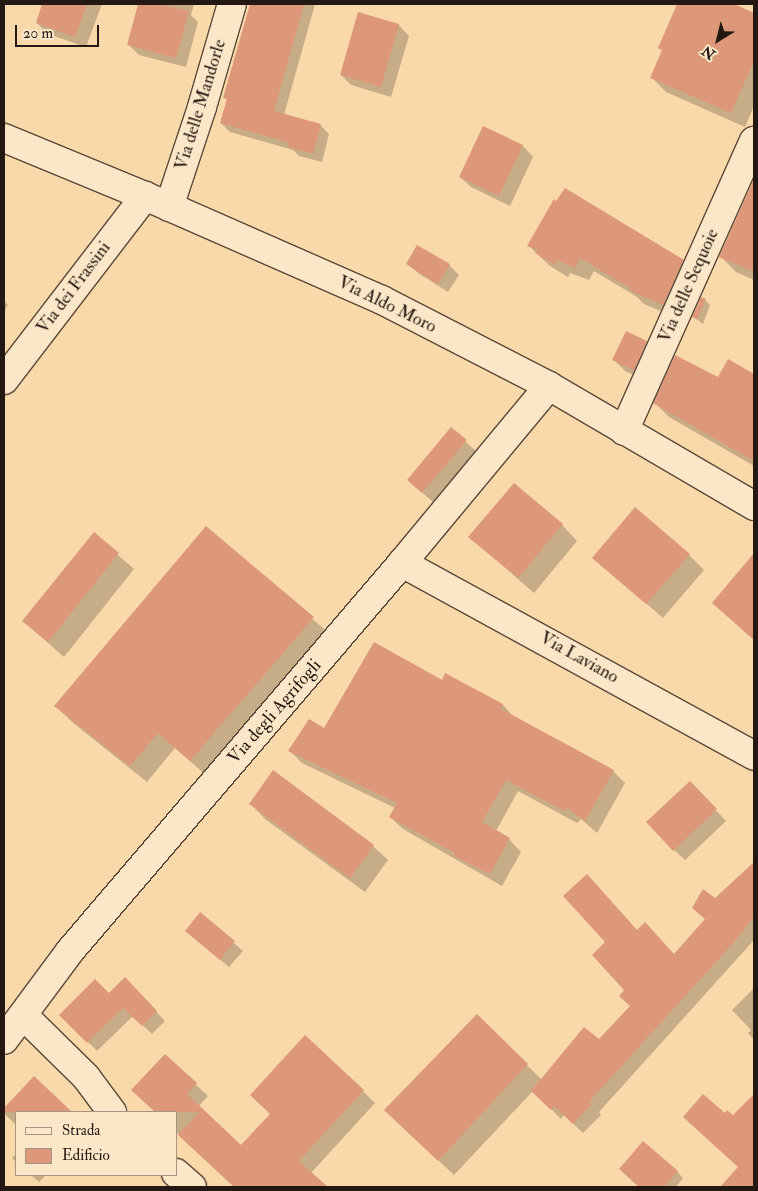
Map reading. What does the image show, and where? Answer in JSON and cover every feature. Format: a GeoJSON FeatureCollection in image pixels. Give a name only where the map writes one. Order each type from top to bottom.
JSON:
{"type":"FeatureCollection","features":[{"type":"Feature","properties":{"kind":"street","name":"Via delle Mandorle"},"geometry":{"type":"LineString","coordinates":[[169,207],[202,107],[232,4]]}},
{"type":"Feature","properties":{"kind":"street","name":"Via Aldo Moro"},"geometry":{"type":"LineString","coordinates":[[4,138],[145,196],[382,300],[548,386],[754,506]]}},
{"type":"Feature","properties":{"kind":"street","name":"Via delle Sequoie"},"geometry":{"type":"LineString","coordinates":[[624,431],[754,141]]}},
{"type":"Feature","properties":{"kind":"street","name":"Via dei Frassini"},"geometry":{"type":"LineString","coordinates":[[4,380],[145,196]]}},
{"type":"Feature","properties":{"kind":"street","name":"Via degli Agrifogli"},"geometry":{"type":"LineString","coordinates":[[4,1040],[24,1016],[70,951],[402,563],[548,386]]}},
{"type":"Feature","properties":{"kind":"street","name":"Via Laviano"},"geometry":{"type":"LineString","coordinates":[[402,563],[754,756]]}},
{"type":"Feature","properties":{"kind":"street"},"geometry":{"type":"LineString","coordinates":[[24,1016],[86,1077],[111,1111]]}},
{"type":"Feature","properties":{"kind":"street"},"geometry":{"type":"LineString","coordinates":[[178,1175],[192,1187]]}},
{"type":"Feature","properties":{"kind":"building"},"geometry":{"type":"Polygon","coordinates":[[[42,4],[87,4],[75,37],[36,23],[42,4]]]}},
{"type":"Feature","properties":{"kind":"building"},"geometry":{"type":"Polygon","coordinates":[[[138,4],[158,4],[189,11],[176,58],[127,45],[138,4]]]}},
{"type":"Feature","properties":{"kind":"building"},"geometry":{"type":"Polygon","coordinates":[[[250,4],[304,4],[274,111],[321,124],[313,154],[288,147],[290,143],[220,123],[227,99],[223,98],[250,4]]]}},
{"type":"Feature","properties":{"kind":"building"},"geometry":{"type":"Polygon","coordinates":[[[677,4],[734,4],[754,13],[754,61],[731,113],[650,78],[662,50],[658,48],[677,4]]]}},
{"type":"Feature","properties":{"kind":"building"},"geometry":{"type":"Polygon","coordinates":[[[358,12],[399,24],[381,87],[340,75],[358,12]]]}},
{"type":"Feature","properties":{"kind":"building"},"geometry":{"type":"Polygon","coordinates":[[[483,126],[523,145],[499,196],[459,177],[483,126]]]}},
{"type":"Feature","properties":{"kind":"building"},"geometry":{"type":"Polygon","coordinates":[[[754,179],[754,272],[719,257],[754,179]]]}},
{"type":"Feature","properties":{"kind":"building"},"geometry":{"type":"Polygon","coordinates":[[[565,188],[684,260],[663,305],[629,290],[630,288],[580,258],[575,268],[557,260],[554,265],[535,253],[537,250],[527,246],[554,199],[556,201],[565,188]]]}},
{"type":"Feature","properties":{"kind":"building"},"geometry":{"type":"Polygon","coordinates":[[[417,245],[450,264],[438,284],[406,264],[417,245]]]}},
{"type":"Feature","properties":{"kind":"building"},"geometry":{"type":"Polygon","coordinates":[[[701,297],[706,299],[697,319],[692,317],[701,297]]]}},
{"type":"Feature","properties":{"kind":"building"},"geometry":{"type":"Polygon","coordinates":[[[626,331],[647,341],[634,370],[612,360],[626,331]]]}},
{"type":"Feature","properties":{"kind":"building"},"geometry":{"type":"Polygon","coordinates":[[[675,355],[718,377],[728,359],[754,374],[754,461],[653,403],[675,355]]]}},
{"type":"Feature","properties":{"kind":"building"},"geometry":{"type":"Polygon","coordinates":[[[451,427],[467,440],[422,493],[407,480],[451,427]]]}},
{"type":"Feature","properties":{"kind":"building"},"geometry":{"type":"Polygon","coordinates":[[[514,483],[563,524],[518,578],[468,537],[514,483]]]}},
{"type":"Feature","properties":{"kind":"building"},"geometry":{"type":"Polygon","coordinates":[[[635,507],[690,554],[646,604],[592,558],[635,507]]]}},
{"type":"Feature","properties":{"kind":"building"},"geometry":{"type":"Polygon","coordinates":[[[206,526],[314,617],[190,761],[158,733],[130,766],[54,706],[206,526]]]}},
{"type":"Feature","properties":{"kind":"building"},"geometry":{"type":"Polygon","coordinates":[[[94,532],[119,553],[48,642],[22,621],[94,532]]]}},
{"type":"Feature","properties":{"kind":"building"},"geometry":{"type":"Polygon","coordinates":[[[754,553],[754,640],[712,603],[754,553]]]}},
{"type":"Feature","properties":{"kind":"building"},"geometry":{"type":"Polygon","coordinates":[[[374,642],[442,680],[445,673],[503,704],[501,709],[614,770],[585,821],[568,808],[564,811],[506,780],[482,822],[510,838],[490,874],[454,856],[455,853],[389,817],[397,803],[288,751],[309,719],[324,728],[374,642]]]}},
{"type":"Feature","properties":{"kind":"building"},"geometry":{"type":"Polygon","coordinates":[[[273,770],[374,845],[350,878],[249,804],[273,770]]]}},
{"type":"Feature","properties":{"kind":"building"},"geometry":{"type":"Polygon","coordinates":[[[690,781],[717,809],[673,851],[646,822],[690,781]]]}},
{"type":"Feature","properties":{"kind":"building"},"geometry":{"type":"Polygon","coordinates":[[[754,862],[754,917],[734,942],[589,1102],[592,1104],[573,1124],[554,1106],[551,1110],[531,1091],[584,1027],[599,1039],[630,1006],[619,996],[624,990],[592,955],[605,942],[563,896],[587,874],[637,930],[645,922],[674,954],[705,919],[692,908],[703,889],[715,898],[754,862]]]}},
{"type":"Feature","properties":{"kind":"building"},"geometry":{"type":"Polygon","coordinates":[[[200,912],[235,941],[220,960],[185,931],[200,912]]]}},
{"type":"Feature","properties":{"kind":"building"},"geometry":{"type":"Polygon","coordinates":[[[125,977],[157,1011],[142,1026],[123,1008],[87,1043],[59,1015],[95,979],[109,993],[125,977]]]}},
{"type":"Feature","properties":{"kind":"building"},"geometry":{"type":"Polygon","coordinates":[[[477,1014],[528,1064],[438,1161],[384,1110],[477,1014]]]}},
{"type":"Feature","properties":{"kind":"building"},"geometry":{"type":"Polygon","coordinates":[[[305,1035],[364,1090],[299,1161],[328,1187],[234,1187],[178,1135],[199,1112],[154,1111],[131,1090],[165,1054],[197,1083],[187,1094],[241,1145],[270,1114],[250,1095],[305,1035]]]}},
{"type":"Feature","properties":{"kind":"building"},"geometry":{"type":"Polygon","coordinates":[[[34,1076],[71,1111],[4,1112],[4,1108],[34,1076]]]}},
{"type":"Feature","properties":{"kind":"building"},"geometry":{"type":"Polygon","coordinates":[[[703,1094],[725,1113],[727,1110],[733,1115],[754,1094],[754,1187],[720,1187],[738,1167],[683,1117],[703,1094]]]}},
{"type":"Feature","properties":{"kind":"building"},"geometry":{"type":"Polygon","coordinates":[[[643,1141],[678,1171],[664,1187],[639,1187],[619,1169],[643,1141]]]}}]}
